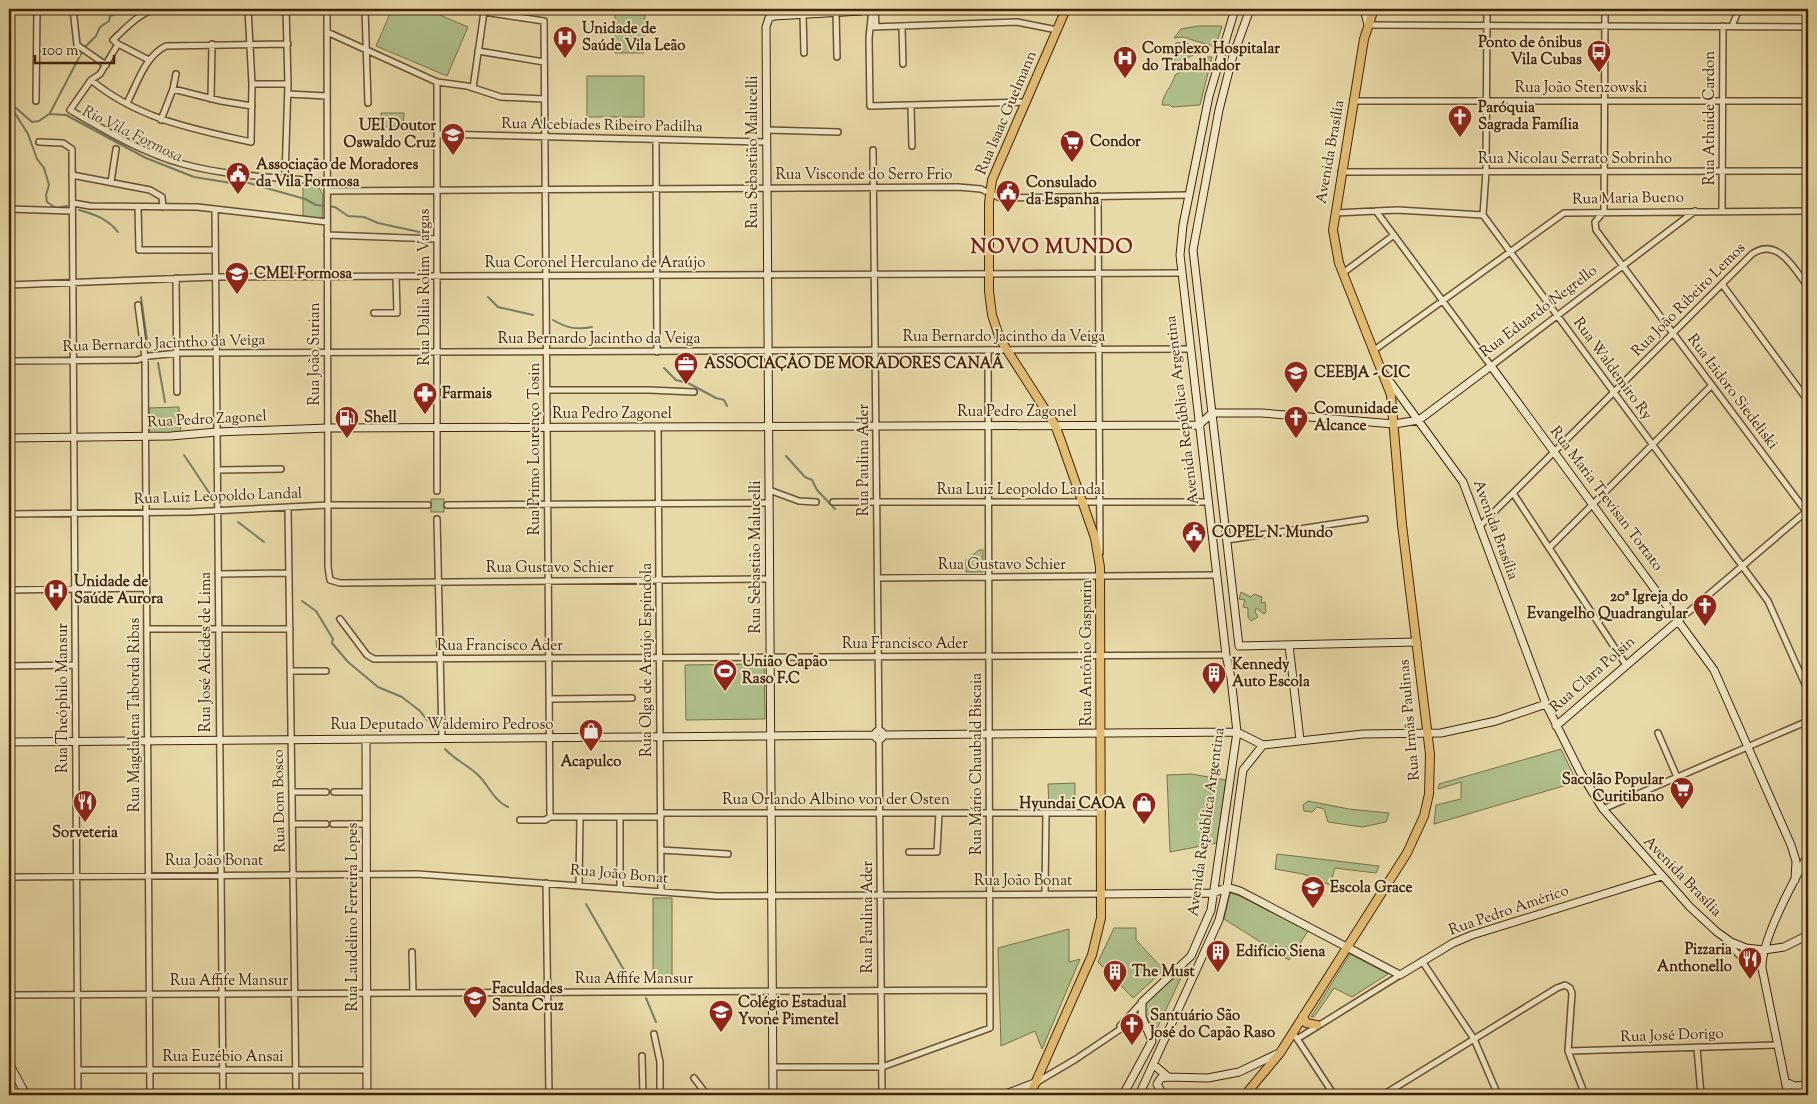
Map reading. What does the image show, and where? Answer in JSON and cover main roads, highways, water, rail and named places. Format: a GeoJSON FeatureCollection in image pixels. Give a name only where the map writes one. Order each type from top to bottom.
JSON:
{"type":"FeatureCollection","features":[{"type":"Feature","properties":{"kind":"main road","name":"Rua Isaac Guelmann"},"geometry":{"type":"LineString","coordinates":[[1066,9],[998,164],[990,194],[989,274],[992,315],[1006,350],[1055,425],[1095,538],[1100,567]]}},
{"type":"Feature","properties":{"kind":"main road","name":"Avenida Brasília"},"geometry":{"type":"LineString","coordinates":[[1374,9],[1368,25],[1353,101],[1334,213],[1333,239],[1343,274],[1384,375]]}},
{"type":"Feature","properties":{"kind":"main road","name":"Rua Irmãs Paulinas"},"geometry":{"type":"LineString","coordinates":[[1245,1095],[1280,1053],[1407,853],[1424,816],[1431,781],[1428,733],[1402,525],[1391,395],[1384,375]]}},
{"type":"Feature","properties":{"kind":"main road","name":"Rua Antônio Gasparin"},"geometry":{"type":"LineString","coordinates":[[1030,1095],[1096,944],[1101,918],[1100,567]]}},
{"type":"Feature","properties":{"kind":"main road"},"geometry":{"type":"LineString","coordinates":[[1303,1016],[1306,1023],[1317,1025]]}},
{"type":"Feature","properties":{"kind":"waterway"},"geometry":{"type":"LineString","coordinates":[[50,113],[84,48],[96,36],[100,27],[109,21],[110,16],[129,9]]}},
{"type":"Feature","properties":{"kind":"waterway","name":"Rio Vila Formosa"},"geometry":{"type":"LineString","coordinates":[[9,106],[16,108],[32,122],[39,121],[49,114],[66,115],[146,158],[194,177],[231,183],[245,182],[305,199],[316,205],[335,207],[348,216],[364,217],[378,223],[424,233]]}},
{"type":"Feature","properties":{"kind":"waterway"},"geometry":{"type":"LineString","coordinates":[[11,107],[28,134],[37,159],[44,168],[49,185],[46,195],[47,202],[56,208],[67,206]]}},
{"type":"Feature","properties":{"kind":"waterway"},"geometry":{"type":"LineString","coordinates":[[79,210],[100,218],[118,232]]}},
{"type":"Feature","properties":{"kind":"waterway"},"geometry":{"type":"LineString","coordinates":[[141,297],[148,348]]}},
{"type":"Feature","properties":{"kind":"waterway","name":"Rio Vila Formosa"},"geometry":{"type":"LineString","coordinates":[[488,297],[498,307],[533,315]]}},
{"type":"Feature","properties":{"kind":"waterway","name":"Rio Vila Formosa"},"geometry":{"type":"LineString","coordinates":[[553,320],[572,328],[592,327]]}},
{"type":"Feature","properties":{"kind":"waterway"},"geometry":{"type":"LineString","coordinates":[[158,363],[165,402]]}},
{"type":"Feature","properties":{"kind":"waterway","name":"Rio Vila Formosa"},"geometry":{"type":"LineString","coordinates":[[664,368],[676,380],[688,383],[716,398],[724,400],[727,406]]}},
{"type":"Feature","properties":{"kind":"waterway"},"geometry":{"type":"LineString","coordinates":[[184,455],[210,494]]}},
{"type":"Feature","properties":{"kind":"waterway","name":"Rio Vila Formosa"},"geometry":{"type":"LineString","coordinates":[[786,456],[805,477],[812,480],[817,490],[835,509]]}},
{"type":"Feature","properties":{"kind":"waterway"},"geometry":{"type":"LineString","coordinates":[[238,522],[264,542]]}},
{"type":"Feature","properties":{"kind":"waterway"},"geometry":{"type":"LineString","coordinates":[[302,601],[316,611],[333,639],[332,643],[348,662],[378,687],[402,697],[420,711],[435,730]]}},
{"type":"Feature","properties":{"kind":"waterway"},"geometry":{"type":"LineString","coordinates":[[445,749],[479,776],[495,797],[508,807]]}},
{"type":"Feature","properties":{"kind":"waterway"},"geometry":{"type":"LineString","coordinates":[[586,904],[628,977]]}},
{"type":"Feature","properties":{"kind":"waterway"},"geometry":{"type":"LineString","coordinates":[[646,998],[656,1022]]}},
{"type":"Feature","properties":{"kind":"place","name":"Unidade de Saúde Vila Leão"},"geometry":{"type":"Point","coordinates":[565,59]}},
{"type":"Feature","properties":{"kind":"place","name":"Ponto de ônibus Vila Cubas"},"geometry":{"type":"Point","coordinates":[1599,73]}},
{"type":"Feature","properties":{"kind":"place","name":"Complexo Hospitalar do Trabalhador"},"geometry":{"type":"Point","coordinates":[1125,79]}},
{"type":"Feature","properties":{"kind":"place","name":"Paróquia Sagrada Família"},"geometry":{"type":"Point","coordinates":[1460,138]}},
{"type":"Feature","properties":{"kind":"place","name":"UEI Doutor Oswaldo Cruz"},"geometry":{"type":"Point","coordinates":[453,156]}},
{"type":"Feature","properties":{"kind":"place","name":"Condor"},"geometry":{"type":"Point","coordinates":[1072,163]}},
{"type":"Feature","properties":{"kind":"place","name":"Associação de Moradores da Vila Formosa"},"geometry":{"type":"Point","coordinates":[238,195]}},
{"type":"Feature","properties":{"kind":"place","name":"Consulado da Espanha"},"geometry":{"type":"Point","coordinates":[1008,213]}},
{"type":"Feature","properties":{"kind":"place","name":"CMEI Formosa"},"geometry":{"type":"Point","coordinates":[237,295]}},
{"type":"Feature","properties":{"kind":"place","name":"ASSOCIAÇÃO DE MORADORES CANAÃ"},"geometry":{"type":"Point","coordinates":[686,385]}},
{"type":"Feature","properties":{"kind":"place","name":"CEEBJA - CIC"},"geometry":{"type":"Point","coordinates":[1296,394]}},
{"type":"Feature","properties":{"kind":"place","name":"Farmais"},"geometry":{"type":"Point","coordinates":[425,415]}},
{"type":"Feature","properties":{"kind":"place","name":"Shell"},"geometry":{"type":"Point","coordinates":[347,439]}},
{"type":"Feature","properties":{"kind":"place","name":"Comunidade Alcance"},"geometry":{"type":"Point","coordinates":[1296,439]}},
{"type":"Feature","properties":{"kind":"place","name":"COPEL N. Mundo"},"geometry":{"type":"Point","coordinates":[1194,554]}},
{"type":"Feature","properties":{"kind":"place","name":"Unidade de Saúde Aurora"},"geometry":{"type":"Point","coordinates":[56,612]}},
{"type":"Feature","properties":{"kind":"place","name":"20ª Igreja do Evangelho Quadrangular"},"geometry":{"type":"Point","coordinates":[1705,627]}},
{"type":"Feature","properties":{"kind":"place","name":"União Capão Raso F.C"},"geometry":{"type":"Point","coordinates":[725,692]}},
{"type":"Feature","properties":{"kind":"place","name":"Kennedy Auto Escola"},"geometry":{"type":"Point","coordinates":[1214,695]}},
{"type":"Feature","properties":{"kind":"place","name":"Acapulco"},"geometry":{"type":"Point","coordinates":[591,752]}},
{"type":"Feature","properties":{"kind":"place","name":"Sacolão Popular Curitibano"},"geometry":{"type":"Point","coordinates":[1682,810]}},
{"type":"Feature","properties":{"kind":"place","name":"Sorveteria"},"geometry":{"type":"Point","coordinates":[85,823]}},
{"type":"Feature","properties":{"kind":"place","name":"Hyundai CAOA"},"geometry":{"type":"Point","coordinates":[1144,825]}},
{"type":"Feature","properties":{"kind":"place","name":"Escola Grace"},"geometry":{"type":"Point","coordinates":[1313,909]}},
{"type":"Feature","properties":{"kind":"place","name":"Edifício Siena"},"geometry":{"type":"Point","coordinates":[1218,973]}},
{"type":"Feature","properties":{"kind":"place","name":"Pizzaria Anthonello"},"geometry":{"type":"Point","coordinates":[1750,980]}},
{"type":"Feature","properties":{"kind":"place","name":"The Must"},"geometry":{"type":"Point","coordinates":[1115,993]}},
{"type":"Feature","properties":{"kind":"place","name":"Faculdades Santa Cruz"},"geometry":{"type":"Point","coordinates":[475,1019]}},
{"type":"Feature","properties":{"kind":"place","name":"Colégio Estadual Yvone Pimentel"},"geometry":{"type":"Point","coordinates":[721,1033]}},
{"type":"Feature","properties":{"kind":"place","name":"Santuário São José do Capão Raso"},"geometry":{"type":"Point","coordinates":[1132,1046]}},
{"type":"Feature","properties":{"kind":"district","name":"NOVO MUNDO"},"geometry":{"type":"Point","coordinates":[1052,248]}}]}
